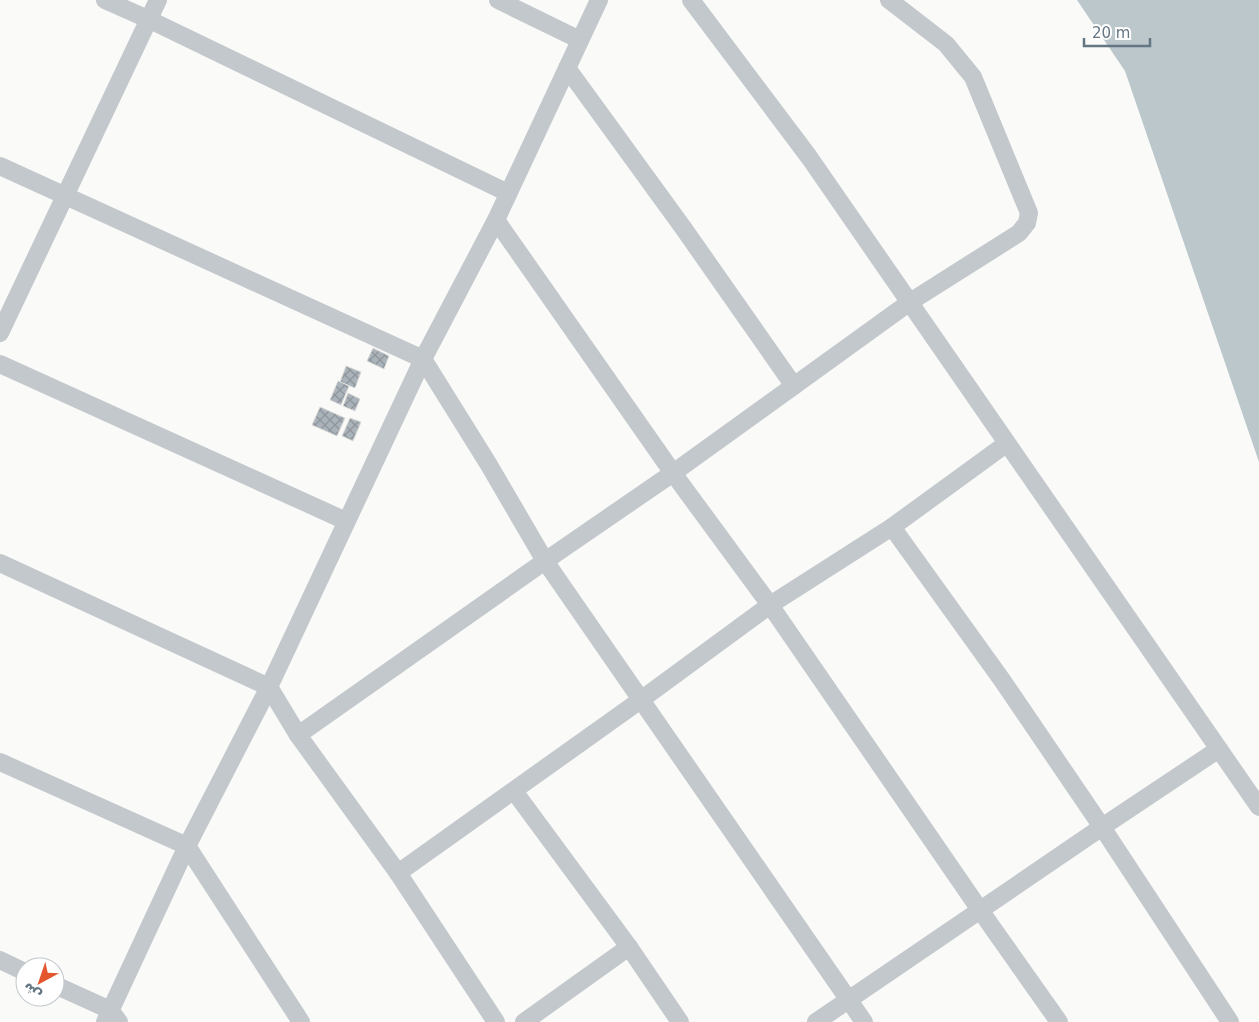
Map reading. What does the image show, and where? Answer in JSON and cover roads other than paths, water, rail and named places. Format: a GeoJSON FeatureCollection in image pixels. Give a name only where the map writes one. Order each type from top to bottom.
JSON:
{"type":"FeatureCollection","features":[{"type":"Feature","properties":{"kind":"street"},"geometry":{"type":"LineString","coordinates":[[105,0],[508,193]]}},
{"type":"Feature","properties":{"kind":"street"},"geometry":{"type":"LineString","coordinates":[[0,333],[158,0]]}},
{"type":"Feature","properties":{"kind":"street"},"geometry":{"type":"LineString","coordinates":[[498,0],[580,40]]}},
{"type":"Feature","properties":{"kind":"street"},"geometry":{"type":"LineString","coordinates":[[65,991],[111,1018],[186,846],[269,687],[423,359],[496,220],[599,0]]}},
{"type":"Feature","properties":{"kind":"street"},"geometry":{"type":"LineString","coordinates":[[691,0],[809,157],[1259,807]]}},
{"type":"Feature","properties":{"kind":"street"},"geometry":{"type":"LineString","coordinates":[[298,735],[673,473],[910,302],[1019,233],[1027,223],[1029,213],[973,77],[946,44],[889,0]]}},
{"type":"Feature","properties":{"kind":"street"},"geometry":{"type":"LineString","coordinates":[[567,68],[794,386]]}},
{"type":"Feature","properties":{"kind":"street"},"geometry":{"type":"LineString","coordinates":[[0,166],[423,359],[489,465],[545,561],[864,1022]]}},
{"type":"Feature","properties":{"kind":"street"},"geometry":{"type":"LineString","coordinates":[[496,220],[673,473],[770,605],[1059,1022]]}},
{"type":"Feature","properties":{"kind":"street"},"geometry":{"type":"LineString","coordinates":[[0,364],[346,521]]}},
{"type":"Feature","properties":{"kind":"street"},"geometry":{"type":"LineString","coordinates":[[398,873],[770,605],[892,527],[1006,444]]}},
{"type":"Feature","properties":{"kind":"street"},"geometry":{"type":"LineString","coordinates":[[892,527],[1002,680],[1102,827],[1230,1022]]}},
{"type":"Feature","properties":{"kind":"street"},"geometry":{"type":"LineString","coordinates":[[0,563],[269,687],[298,735],[398,873],[496,1022]]}},
{"type":"Feature","properties":{"kind":"street"},"geometry":{"type":"LineString","coordinates":[[816,1022],[1219,748]]}},
{"type":"Feature","properties":{"kind":"street"},"geometry":{"type":"LineString","coordinates":[[0,762],[186,846],[301,1022]]}},
{"type":"Feature","properties":{"kind":"street"},"geometry":{"type":"LineString","coordinates":[[514,791],[629,947],[680,1022]]}},
{"type":"Feature","properties":{"kind":"street"},"geometry":{"type":"LineString","coordinates":[[524,1022],[629,947]]}},
{"type":"Feature","properties":{"kind":"street"},"geometry":{"type":"LineString","coordinates":[[0,960],[15,967]]}}]}
